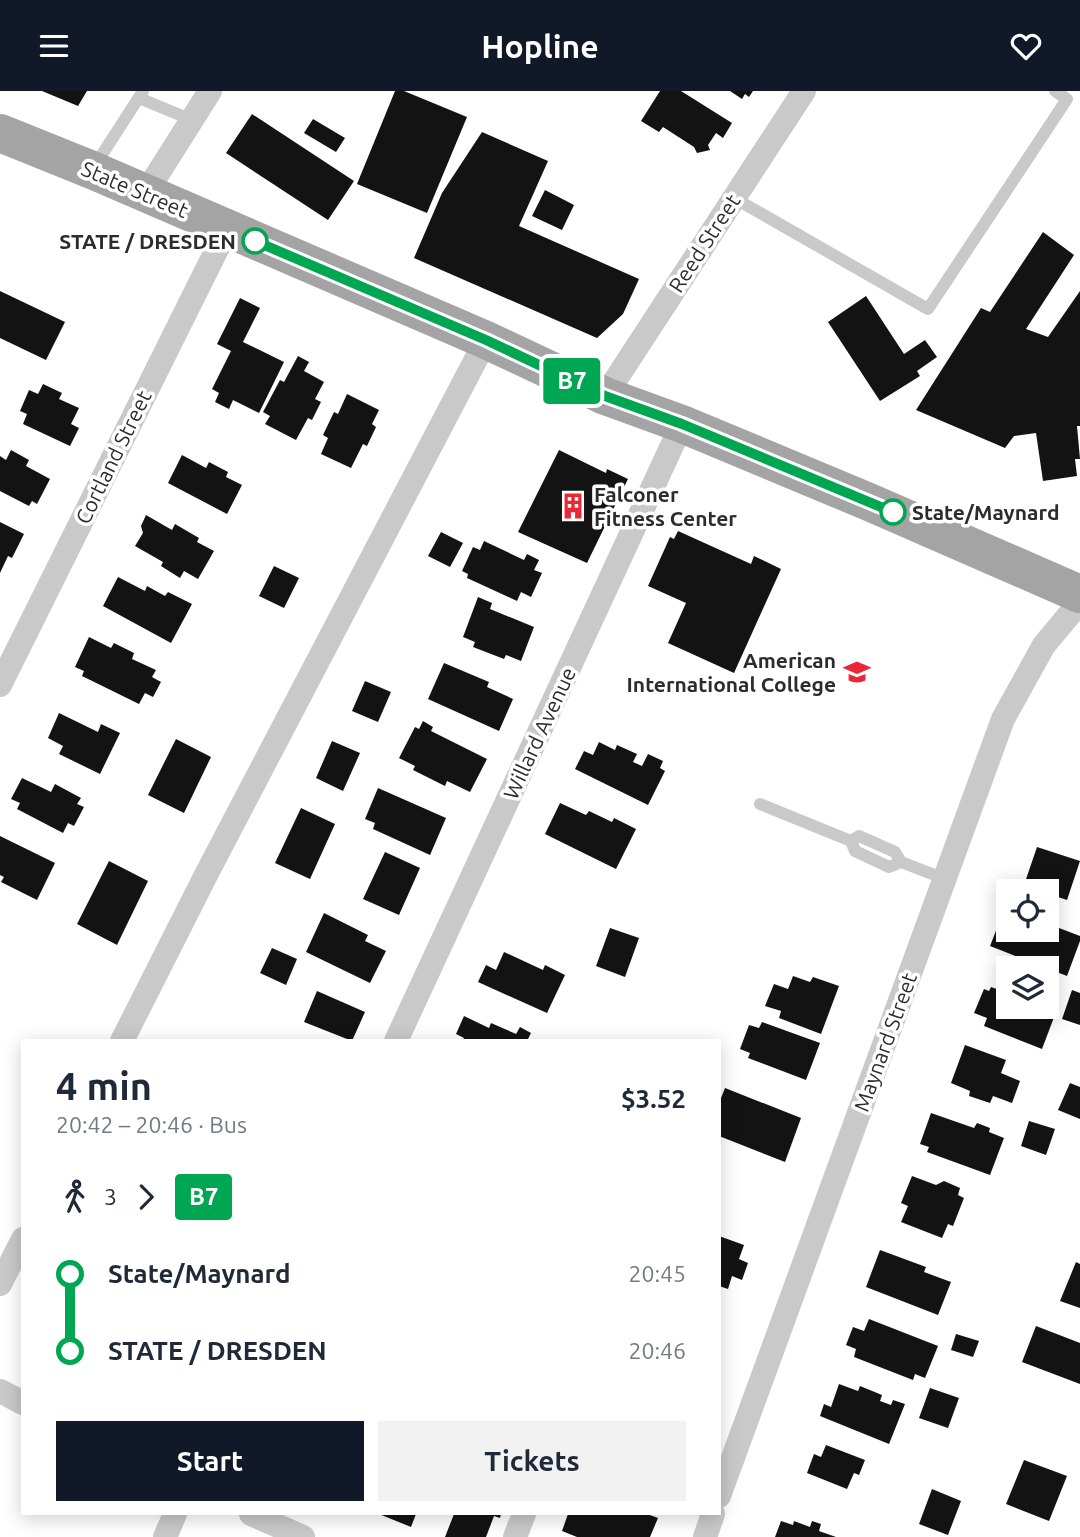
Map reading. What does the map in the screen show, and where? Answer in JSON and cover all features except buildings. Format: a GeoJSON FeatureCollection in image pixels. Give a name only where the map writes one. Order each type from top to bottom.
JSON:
{"type":"FeatureCollection","features":[{"type":"Feature","properties":{"kind":"main road","name":"State Street"},"geometry":{"type":"LineString","coordinates":[[0,133],[486,340],[605,396],[682,424],[1080,594]]}},
{"type":"Feature","properties":{"kind":"street"},"geometry":{"type":"LineString","coordinates":[[145,194],[210,91]]}},
{"type":"Feature","properties":{"kind":"street","name":"Reed Street"},"geometry":{"type":"LineString","coordinates":[[605,396],[804,91]]}},
{"type":"Feature","properties":{"kind":"street","name":"Cortland Street"},"geometry":{"type":"LineString","coordinates":[[0,685],[227,229]]}},
{"type":"Feature","properties":{"kind":"street"},"geometry":{"type":"LineString","coordinates":[[123,1039],[486,340]]}},
{"type":"Feature","properties":{"kind":"street","name":"Willard Avenue"},"geometry":{"type":"LineString","coordinates":[[397,1039],[682,424]]}},
{"type":"Feature","properties":{"kind":"street","name":"Maynard Street"},"geometry":{"type":"LineString","coordinates":[[721,1491],[1003,719],[1044,645],[1080,602]]}},
{"type":"Feature","properties":{"kind":"street"},"geometry":{"type":"LineString","coordinates":[[0,1284],[21,1243]]}},
{"type":"Feature","properties":{"kind":"street"},"geometry":{"type":"LineString","coordinates":[[0,1391],[21,1402]]}},
{"type":"Feature","properties":{"kind":"street"},"geometry":{"type":"LineString","coordinates":[[165,1537],[175,1515]]}},
{"type":"Feature","properties":{"kind":"street"},"geometry":{"type":"LineString","coordinates":[[253,1515],[303,1537]]}},
{"type":"Feature","properties":{"kind":"street"},"geometry":{"type":"LineString","coordinates":[[515,1537],[524,1515]]}},
{"type":"Feature","properties":{"kind":"street"},"geometry":{"type":"LineString","coordinates":[[705,1537],[713,1515]]}},
{"type":"Feature","properties":{"kind":"lane"},"geometry":{"type":"LineString","coordinates":[[734,198],[928,309],[1067,99],[1055,91]]}},
{"type":"Feature","properties":{"kind":"lane"},"geometry":{"type":"LineString","coordinates":[[92,170],[141,95],[192,120]]}},
{"type":"Feature","properties":{"kind":"lane"},"geometry":{"type":"LineString","coordinates":[[760,804],[850,841],[859,836],[895,852],[901,862],[945,879]]}},
{"type":"Feature","properties":{"kind":"bus line","name":"B7"},"geometry":{"type":"LineString","coordinates":[[255,241],[486,340],[605,396],[682,424],[893,512]]}},
{"type":"Feature","properties":{"kind":"place","name":"STATE / DRESDEN"},"geometry":{"type":"Point","coordinates":[255,241]}},
{"type":"Feature","properties":{"kind":"place","name":"Falconer Fitness Center"},"geometry":{"type":"Point","coordinates":[573,506]}},
{"type":"Feature","properties":{"kind":"place","name":"State/Maynard"},"geometry":{"type":"Point","coordinates":[893,512]}},
{"type":"Feature","properties":{"kind":"place","name":"American International College"},"geometry":{"type":"Point","coordinates":[857,672]}}]}
